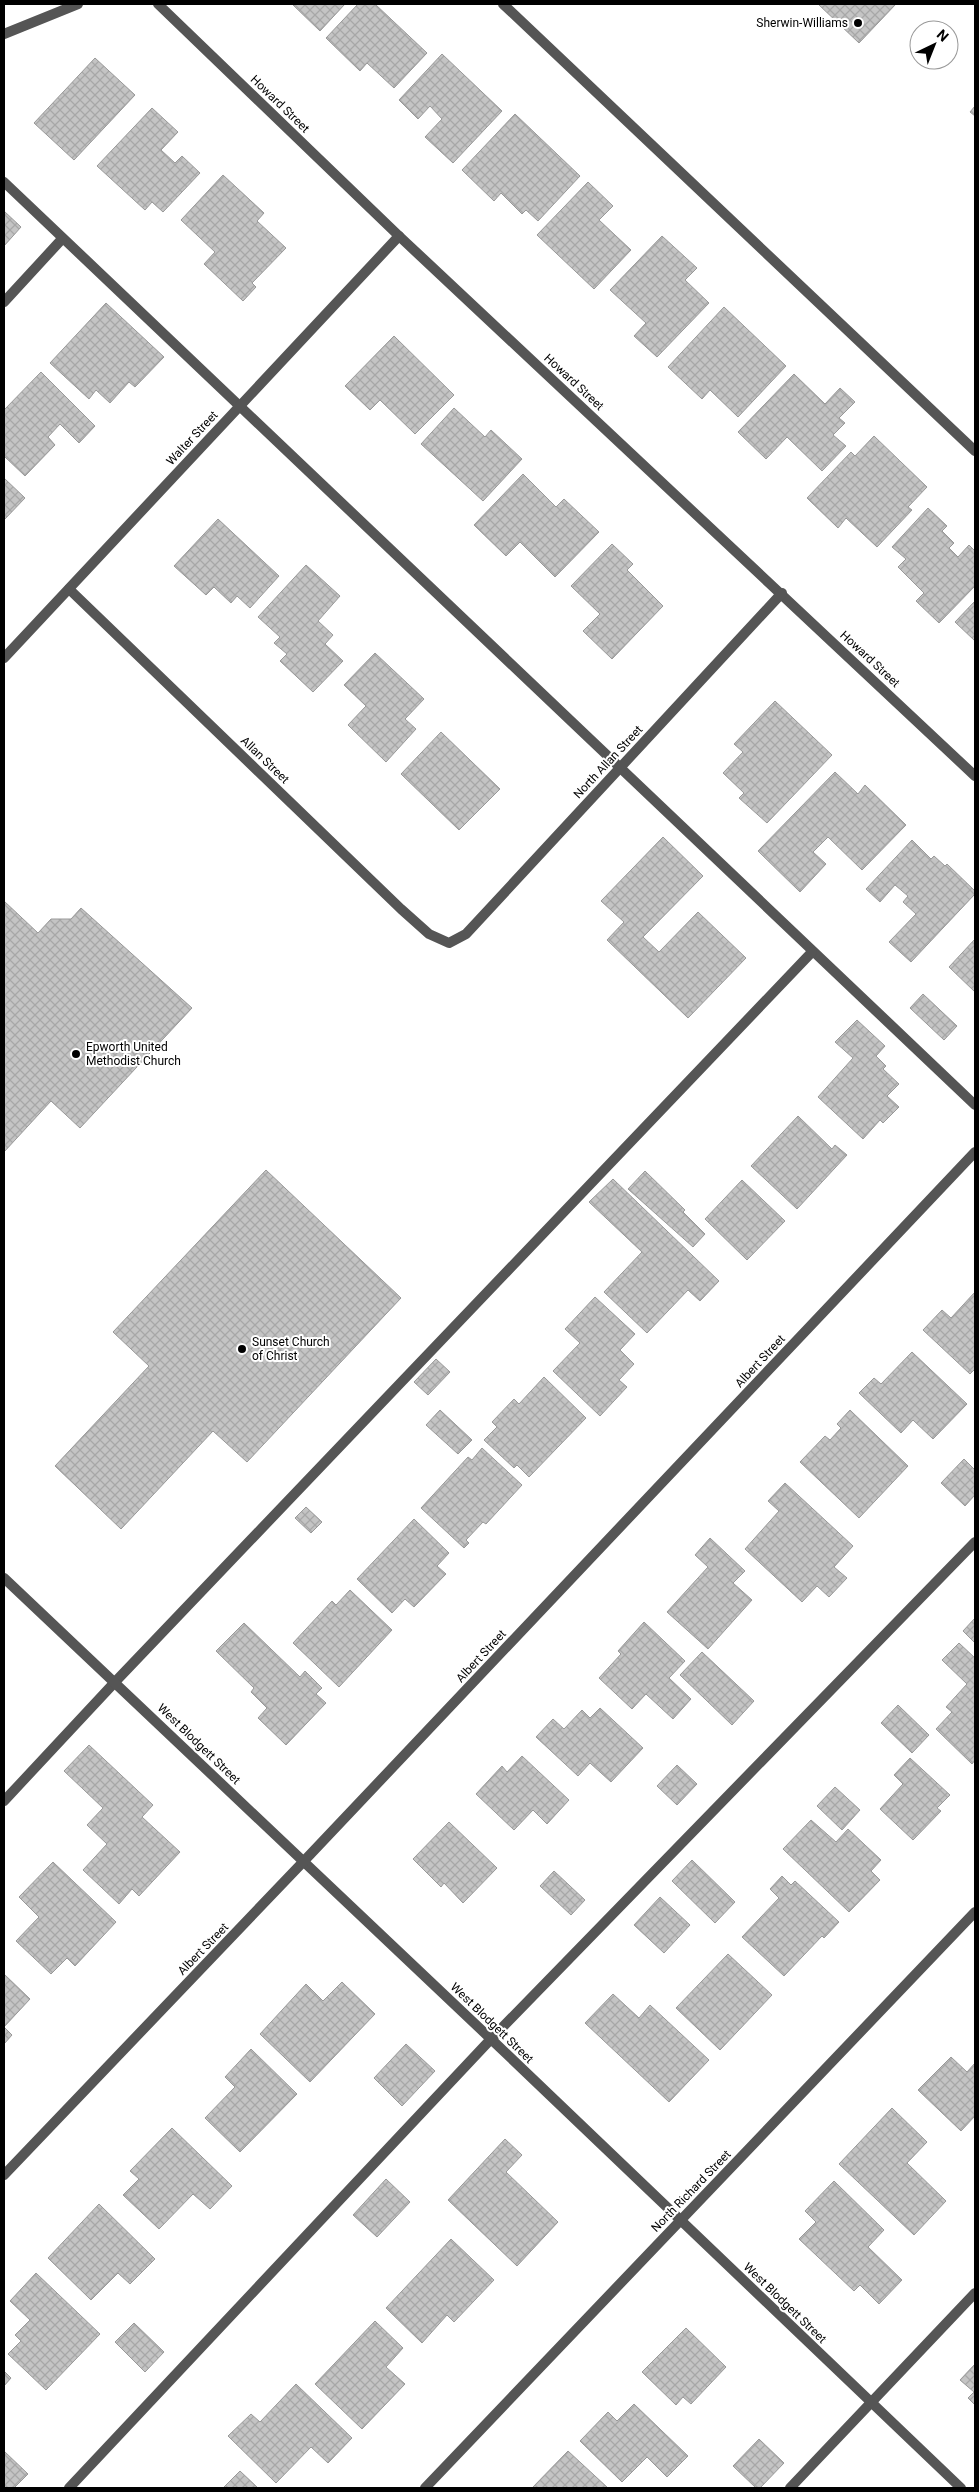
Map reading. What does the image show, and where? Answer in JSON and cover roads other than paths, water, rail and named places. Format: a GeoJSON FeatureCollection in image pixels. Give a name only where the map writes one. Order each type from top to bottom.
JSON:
{"type":"FeatureCollection","features":[{"type":"Feature","properties":{"kind":"street"},"geometry":{"type":"LineString","coordinates":[[4,34],[78,4]]}},
{"type":"Feature","properties":{"kind":"street","name":"Howard Street"},"geometry":{"type":"LineString","coordinates":[[158,4],[399,236],[975,776]]}},
{"type":"Feature","properties":{"kind":"street"},"geometry":{"type":"LineString","coordinates":[[503,4],[975,451]]}},
{"type":"Feature","properties":{"kind":"street"},"geometry":{"type":"LineString","coordinates":[[4,182],[240,404],[619,768],[975,1105]]}},
{"type":"Feature","properties":{"kind":"street","name":"Walter Street"},"geometry":{"type":"LineString","coordinates":[[4,658],[399,236]]}},
{"type":"Feature","properties":{"kind":"street"},"geometry":{"type":"LineString","coordinates":[[4,302],[62,238]]}},
{"type":"Feature","properties":{"kind":"street","name":"Allan Street"},"geometry":{"type":"LineString","coordinates":[[69,589],[401,909],[429,934],[449,943]]}},
{"type":"Feature","properties":{"kind":"street","name":"North Allan Street"},"geometry":{"type":"LineString","coordinates":[[449,943],[466,934],[782,594]]}},
{"type":"Feature","properties":{"kind":"street"},"geometry":{"type":"LineString","coordinates":[[4,1801],[115,1682],[812,952]]}},
{"type":"Feature","properties":{"kind":"street","name":"Albert Street"},"geometry":{"type":"LineString","coordinates":[[4,2175],[975,1152]]}},
{"type":"Feature","properties":{"kind":"street"},"geometry":{"type":"LineString","coordinates":[[69,2488],[491,2038],[975,1542]]}},
{"type":"Feature","properties":{"kind":"street","name":"West Blodgett Street"},"geometry":{"type":"LineString","coordinates":[[4,1578],[491,2038],[961,2488]]}},
{"type":"Feature","properties":{"kind":"street","name":"North Richard Street"},"geometry":{"type":"LineString","coordinates":[[425,2488],[975,1912]]}},
{"type":"Feature","properties":{"kind":"street"},"geometry":{"type":"LineString","coordinates":[[790,2488],[975,2294]]}},
{"type":"Feature","properties":{"kind":"place","name":"Sherwin-Williams"},"geometry":{"type":"Point","coordinates":[858,23]}},
{"type":"Feature","properties":{"kind":"place","name":"Epworth United Methodist Church"},"geometry":{"type":"Point","coordinates":[76,1054]}},
{"type":"Feature","properties":{"kind":"place","name":"Sunset Church of Christ"},"geometry":{"type":"Point","coordinates":[242,1349]}}]}
